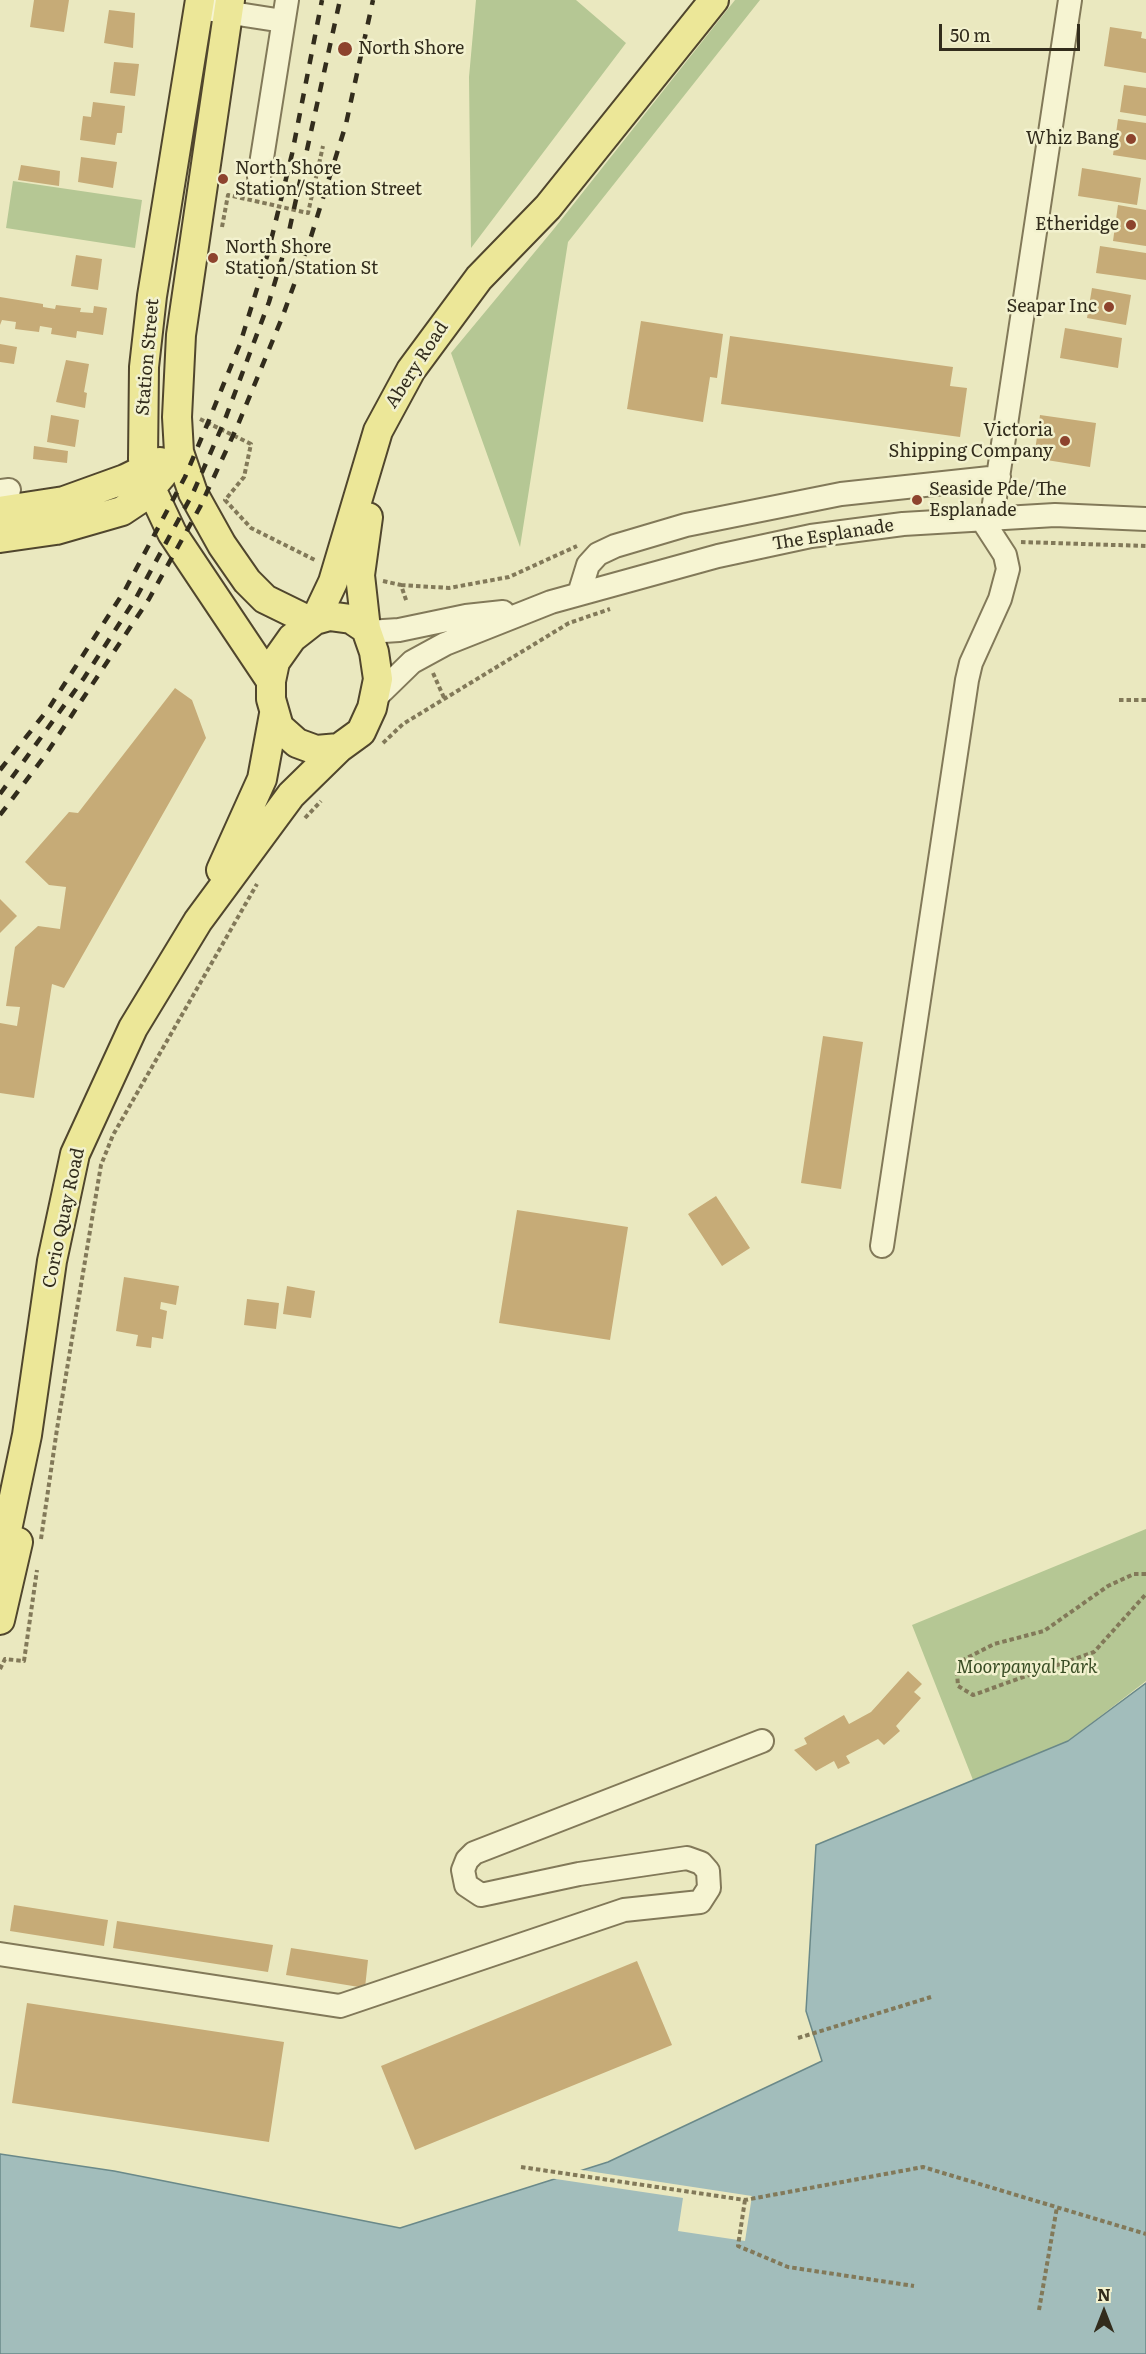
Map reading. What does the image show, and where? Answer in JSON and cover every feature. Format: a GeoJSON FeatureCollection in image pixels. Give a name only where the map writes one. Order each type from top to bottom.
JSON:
{"type":"FeatureCollection","features":[{"type":"Feature","properties":{"kind":"main road","name":"Abery Road"},"geometry":{"type":"LineString","coordinates":[[314,621],[333,582],[370,452],[397,391],[423,351],[479,278],[548,207],[714,0]]}},
{"type":"Feature","properties":{"kind":"main road","name":"Station Street"},"geometry":{"type":"LineString","coordinates":[[199,4],[152,296],[142,417],[148,479],[172,533],[271,681]]}},
{"type":"Feature","properties":{"kind":"main road","name":"Station Street"},"geometry":{"type":"LineString","coordinates":[[229,6],[181,335],[177,417],[178,452],[193,493],[222,545],[247,581],[265,599],[314,621]]}},
{"type":"Feature","properties":{"kind":"main road","name":"Abery Road"},"geometry":{"type":"LineString","coordinates":[[367,631],[360,585],[363,544],[371,503],[387,450],[424,381],[492,294],[548,207]]}},
{"type":"Feature","properties":{"kind":"main road"},"geometry":{"type":"LineString","coordinates":[[0,537],[56,530],[100,518],[134,504],[148,479],[178,452]]}},
{"type":"Feature","properties":{"kind":"main road"},"geometry":{"type":"LineString","coordinates":[[3,497],[64,501],[148,479]]}},
{"type":"Feature","properties":{"kind":"main road"},"geometry":{"type":"LineString","coordinates":[[329,616],[339,616],[355,621],[367,631],[377,670],[374,699],[361,732],[339,748],[316,750],[297,743],[282,730],[274,714],[271,681],[275,662],[296,634],[314,621],[329,616]]}},
{"type":"Feature","properties":{"kind":"main road","name":"Corio Quay Road"},"geometry":{"type":"LineString","coordinates":[[198,921],[262,779],[274,714]]}},
{"type":"Feature","properties":{"kind":"main road","name":"Corio Quay Road"},"geometry":{"type":"LineString","coordinates":[[0,1563],[27,1435],[52,1262],[75,1154],[133,1028],[198,921],[291,795],[339,748]]}},
{"type":"Feature","properties":{"kind":"main road","name":"Corio Quay Road"},"geometry":{"type":"LineString","coordinates":[[0,1620],[24,1504],[27,1435]]}},
{"type":"Feature","properties":{"kind":"street"},"geometry":{"type":"LineString","coordinates":[[882,1246],[967,680],[971,663],[1000,599],[1008,569],[1006,558],[986,518],[999,477],[1070,0]]}},
{"type":"Feature","properties":{"kind":"street"},"geometry":{"type":"LineString","coordinates":[[199,4],[285,10],[259,177]]}},
{"type":"Feature","properties":{"kind":"street"},"geometry":{"type":"LineString","coordinates":[[579,594],[588,565],[598,554],[615,546],[676,527],[841,494],[999,477]]}},
{"type":"Feature","properties":{"kind":"street","name":"The Esplanade"},"geometry":{"type":"LineString","coordinates":[[374,699],[402,670],[424,654],[528,610],[718,556],[811,536],[986,518],[1055,515],[1146,519]]}},
{"type":"Feature","properties":{"kind":"street","name":"The Esplanade"},"geometry":{"type":"LineString","coordinates":[[367,631],[399,630],[466,616],[528,610]]}},
{"type":"Feature","properties":{"kind":"street"},"geometry":{"type":"LineString","coordinates":[[0,1954],[340,2006],[624,1910],[700,1902],[709,1888],[708,1871],[701,1863],[687,1858],[579,1874],[481,1895],[466,1886],[463,1869],[467,1860],[474,1853],[762,1741]]}},
{"type":"Feature","properties":{"kind":"path"},"geometry":{"type":"LineString","coordinates":[[220,239],[228,195],[308,213],[323,146]]}},
{"type":"Feature","properties":{"kind":"path"},"geometry":{"type":"LineString","coordinates":[[255,201],[259,177]]}},
{"type":"Feature","properties":{"kind":"path"},"geometry":{"type":"LineString","coordinates":[[193,417],[209,421],[251,444],[244,477],[225,500],[238,515],[251,528],[323,563]]}},
{"type":"Feature","properties":{"kind":"path"},"geometry":{"type":"LineString","coordinates":[[996,542],[1146,546]]}},
{"type":"Feature","properties":{"kind":"path"},"geometry":{"type":"LineString","coordinates":[[378,580],[400,585],[407,603]]}},
{"type":"Feature","properties":{"kind":"path"},"geometry":{"type":"LineString","coordinates":[[378,747],[404,724],[569,623],[615,607]]}},
{"type":"Feature","properties":{"kind":"path"},"geometry":{"type":"LineString","coordinates":[[432,671],[445,700]]}},
{"type":"Feature","properties":{"kind":"path"},"geometry":{"type":"LineString","coordinates":[[1119,700],[1146,700]]}},
{"type":"Feature","properties":{"kind":"path"},"geometry":{"type":"LineString","coordinates":[[299,825],[328,794]]}},
{"type":"Feature","properties":{"kind":"path"},"geometry":{"type":"LineString","coordinates":[[41,1541],[62,1393],[101,1165],[113,1135],[260,879]]}},
{"type":"Feature","properties":{"kind":"path"},"geometry":{"type":"LineString","coordinates":[[0,1669],[5,1659],[24,1661],[38,1564]]}},
{"type":"Feature","properties":{"kind":"path"},"geometry":{"type":"LineString","coordinates":[[1146,1574],[1134,1574],[1108,1586],[1044,1631],[994,1644],[965,1659],[957,1673],[958,1686],[973,1695],[1094,1652],[1146,1594]]}},
{"type":"Feature","properties":{"kind":"path"},"geometry":{"type":"LineString","coordinates":[[798,2038],[931,1997]]}},
{"type":"Feature","properties":{"kind":"path"},"geometry":{"type":"LineString","coordinates":[[521,2167],[745,2200],[923,2167],[1146,2234]]}},
{"type":"Feature","properties":{"kind":"path"},"geometry":{"type":"LineString","coordinates":[[745,2200],[738,2246],[788,2267],[914,2286]]}},
{"type":"Feature","properties":{"kind":"path"},"geometry":{"type":"LineString","coordinates":[[1039,2310],[1057,2207]]}},
{"type":"Feature","properties":{"kind":"green space"},"geometry":{"type":"Polygon","coordinates":[[[476,0],[576,0],[626,43],[471,248],[469,77],[476,0]]]}},
{"type":"Feature","properties":{"kind":"green space"},"geometry":{"type":"Polygon","coordinates":[[[735,0],[760,0],[568,242],[520,547],[451,353],[553,230],[735,0]]]}},
{"type":"Feature","properties":{"kind":"green space"},"geometry":{"type":"Polygon","coordinates":[[[13,181],[142,200],[135,248],[6,228],[13,181]]]}},
{"type":"Feature","properties":{"kind":"green space","name":"Moorpanyal Park"},"geometry":{"type":"Polygon","coordinates":[[[1146,1529],[1146,1681],[1068,1741],[973,1780],[912,1625],[1146,1529]]]}},
{"type":"Feature","properties":{"kind":"water"},"geometry":{"type":"Polygon","coordinates":[[[1146,1683],[1146,2354],[0,2354],[0,2154],[114,2171],[400,2228],[608,2162],[822,2061],[806,2011],[816,1845],[1068,1741],[1146,1683]]]}},
{"type":"Feature","properties":{"kind":"pier"},"geometry":{"type":"Polygon","coordinates":[[[575,2169],[752,2196],[745,2241],[678,2231],[683,2198],[549,2178],[575,2169]]]}},
{"type":"Feature","properties":{"kind":"building"},"geometry":{"type":"Polygon","coordinates":[[[34,0],[69,0],[64,32],[30,27],[34,0]]]}},
{"type":"Feature","properties":{"kind":"building"},"geometry":{"type":"Polygon","coordinates":[[[109,10],[135,13],[133,48],[104,43],[109,10]]]}},
{"type":"Feature","properties":{"kind":"building"},"geometry":{"type":"Polygon","coordinates":[[[1110,27],[1142,32],[1141,38],[1146,39],[1146,73],[1104,66],[1110,27]]]}},
{"type":"Feature","properties":{"kind":"building"},"geometry":{"type":"Polygon","coordinates":[[[114,62],[139,64],[135,96],[110,93],[114,62]]]}},
{"type":"Feature","properties":{"kind":"building"},"geometry":{"type":"Polygon","coordinates":[[[1124,85],[1146,88],[1146,116],[1120,112],[1124,85]]]}},
{"type":"Feature","properties":{"kind":"building"},"geometry":{"type":"Polygon","coordinates":[[[93,102],[125,106],[122,133],[117,133],[115,145],[80,140],[83,116],[91,117],[93,102]]]}},
{"type":"Feature","properties":{"kind":"building","name":"Whiz Bang"},"geometry":{"type":"Polygon","coordinates":[[[1118,119],[1146,123],[1146,160],[1113,155],[1118,119]]]}},
{"type":"Feature","properties":{"kind":"building"},"geometry":{"type":"Polygon","coordinates":[[[81,157],[117,162],[113,188],[78,182],[81,157]]]}},
{"type":"Feature","properties":{"kind":"building"},"geometry":{"type":"Polygon","coordinates":[[[21,165],[60,171],[59,186],[18,180],[21,165]]]}},
{"type":"Feature","properties":{"kind":"building"},"geometry":{"type":"Polygon","coordinates":[[[1082,168],[1141,178],[1137,205],[1078,196],[1082,168]]]}},
{"type":"Feature","properties":{"kind":"building","name":"Etheridge"},"geometry":{"type":"Polygon","coordinates":[[[1118,205],[1146,210],[1146,246],[1113,241],[1118,205]]]}},
{"type":"Feature","properties":{"kind":"building"},"geometry":{"type":"Polygon","coordinates":[[[1100,246],[1146,253],[1146,280],[1096,273],[1100,246]]]}},
{"type":"Feature","properties":{"kind":"building"},"geometry":{"type":"Polygon","coordinates":[[[76,255],[102,259],[98,290],[71,286],[76,255]]]}},
{"type":"Feature","properties":{"kind":"building","name":"Seapar Inc"},"geometry":{"type":"Polygon","coordinates":[[[1092,288],[1131,295],[1126,325],[1087,318],[1092,288]]]}},
{"type":"Feature","properties":{"kind":"building"},"geometry":{"type":"Polygon","coordinates":[[[0,297],[43,304],[43,307],[55,309],[56,305],[81,308],[80,312],[93,313],[94,306],[107,308],[103,335],[77,331],[76,338],[51,334],[52,328],[40,326],[39,332],[15,329],[16,322],[2,320],[0,325],[0,297]]]}},
{"type":"Feature","properties":{"kind":"building"},"geometry":{"type":"Polygon","coordinates":[[[641,321],[723,334],[717,378],[710,377],[703,422],[627,409],[641,321]]]}},
{"type":"Feature","properties":{"kind":"building"},"geometry":{"type":"Polygon","coordinates":[[[1065,328],[1122,338],[1118,368],[1060,358],[1065,328]]]}},
{"type":"Feature","properties":{"kind":"building"},"geometry":{"type":"Polygon","coordinates":[[[730,336],[953,367],[950,386],[967,388],[960,437],[721,404],[730,336]]]}},
{"type":"Feature","properties":{"kind":"building"},"geometry":{"type":"Polygon","coordinates":[[[0,344],[17,347],[14,364],[0,362],[0,344]]]}},
{"type":"Feature","properties":{"kind":"building"},"geometry":{"type":"Polygon","coordinates":[[[66,360],[89,364],[84,392],[87,393],[85,408],[56,402],[66,360]]]}},
{"type":"Feature","properties":{"kind":"building"},"geometry":{"type":"Polygon","coordinates":[[[51,415],[79,420],[75,447],[47,442],[51,415]]]}},
{"type":"Feature","properties":{"kind":"building","name":"Victoria Shipping Company"},"geometry":{"type":"Polygon","coordinates":[[[1040,415],[1096,423],[1090,467],[1034,458],[1040,415]]]}},
{"type":"Feature","properties":{"kind":"building"},"geometry":{"type":"Polygon","coordinates":[[[34,446],[68,451],[67,463],[33,459],[34,446]]]}},
{"type":"Feature","properties":{"kind":"building"},"geometry":{"type":"Polygon","coordinates":[[[175,688],[192,700],[206,738],[64,988],[52,984],[34,1098],[0,1093],[0,1023],[17,1026],[20,1007],[6,1006],[15,947],[38,926],[60,929],[66,887],[49,885],[25,862],[69,812],[78,813],[175,688]]]}},
{"type":"Feature","properties":{"kind":"building"},"geometry":{"type":"Polygon","coordinates":[[[0,899],[17,916],[0,933],[0,899]]]}},
{"type":"Feature","properties":{"kind":"building"},"geometry":{"type":"Polygon","coordinates":[[[823,1036],[863,1042],[841,1189],[801,1183],[823,1036]]]}},
{"type":"Feature","properties":{"kind":"building"},"geometry":{"type":"Polygon","coordinates":[[[716,1196],[750,1248],[722,1266],[688,1214],[716,1196]]]}},
{"type":"Feature","properties":{"kind":"building"},"geometry":{"type":"Polygon","coordinates":[[[517,1210],[628,1227],[610,1340],[499,1323],[517,1210]]]}},
{"type":"Feature","properties":{"kind":"building"},"geometry":{"type":"Polygon","coordinates":[[[124,1277],[179,1286],[176,1305],[161,1302],[160,1309],[167,1311],[163,1339],[152,1337],[151,1348],[136,1346],[138,1335],[116,1331],[124,1277]]]}},
{"type":"Feature","properties":{"kind":"building"},"geometry":{"type":"Polygon","coordinates":[[[287,1286],[315,1291],[311,1318],[283,1314],[287,1286]]]}},
{"type":"Feature","properties":{"kind":"building"},"geometry":{"type":"Polygon","coordinates":[[[247,1299],[279,1303],[276,1329],[244,1325],[247,1299]]]}},
{"type":"Feature","properties":{"kind":"building"},"geometry":{"type":"Polygon","coordinates":[[[908,1671],[922,1684],[914,1692],[921,1698],[896,1726],[900,1731],[884,1745],[878,1739],[846,1756],[850,1763],[838,1769],[834,1761],[816,1771],[794,1750],[807,1744],[804,1738],[844,1715],[849,1724],[871,1712],[908,1671]]]}},
{"type":"Feature","properties":{"kind":"building"},"geometry":{"type":"Polygon","coordinates":[[[14,1905],[108,1920],[104,1946],[10,1931],[14,1905]]]}},
{"type":"Feature","properties":{"kind":"building"},"geometry":{"type":"Polygon","coordinates":[[[117,1921],[273,1945],[268,1972],[113,1948],[117,1921]]]}},
{"type":"Feature","properties":{"kind":"building"},"geometry":{"type":"Polygon","coordinates":[[[291,1948],[368,1960],[365,1988],[286,1975],[291,1948]]]}},
{"type":"Feature","properties":{"kind":"building"},"geometry":{"type":"Polygon","coordinates":[[[637,1961],[672,2045],[415,2150],[381,2066],[637,1961]]]}},
{"type":"Feature","properties":{"kind":"building"},"geometry":{"type":"Polygon","coordinates":[[[27,2003],[284,2042],[269,2142],[12,2103],[27,2003]]]}},
{"type":"Feature","properties":{"kind":"railway"},"geometry":{"type":"LineString","coordinates":[[0,770],[49,708],[125,590],[185,477],[207,425],[240,344],[268,253],[292,154],[322,0]]}},
{"type":"Feature","properties":{"kind":"railway"},"geometry":{"type":"LineString","coordinates":[[0,794],[84,678],[136,598],[193,493],[224,422],[269,302],[286,245],[340,0]]}},
{"type":"Feature","properties":{"kind":"railway"},"geometry":{"type":"LineString","coordinates":[[0,815],[44,757],[149,599],[200,507],[237,427],[282,318],[309,243],[346,124],[373,0]]}},
{"type":"Feature","properties":{"kind":"place","name":"North Shore"},"geometry":{"type":"Point","coordinates":[345,49]}},
{"type":"Feature","properties":{"kind":"place","name":"Whiz Bang"},"geometry":{"type":"Point","coordinates":[1131,139]}},
{"type":"Feature","properties":{"kind":"place","name":"North Shore Station/Station Street"},"geometry":{"type":"Point","coordinates":[223,179]}},
{"type":"Feature","properties":{"kind":"place","name":"Etheridge"},"geometry":{"type":"Point","coordinates":[1131,225]}},
{"type":"Feature","properties":{"kind":"place","name":"North Shore Station/Station St"},"geometry":{"type":"Point","coordinates":[213,258]}},
{"type":"Feature","properties":{"kind":"place","name":"Seapar Inc"},"geometry":{"type":"Point","coordinates":[1109,307]}},
{"type":"Feature","properties":{"kind":"place","name":"Victoria Shipping Company"},"geometry":{"type":"Point","coordinates":[1065,441]}},
{"type":"Feature","properties":{"kind":"place","name":"Seaside Pde/The Esplanade"},"geometry":{"type":"Point","coordinates":[917,500]}}]}
